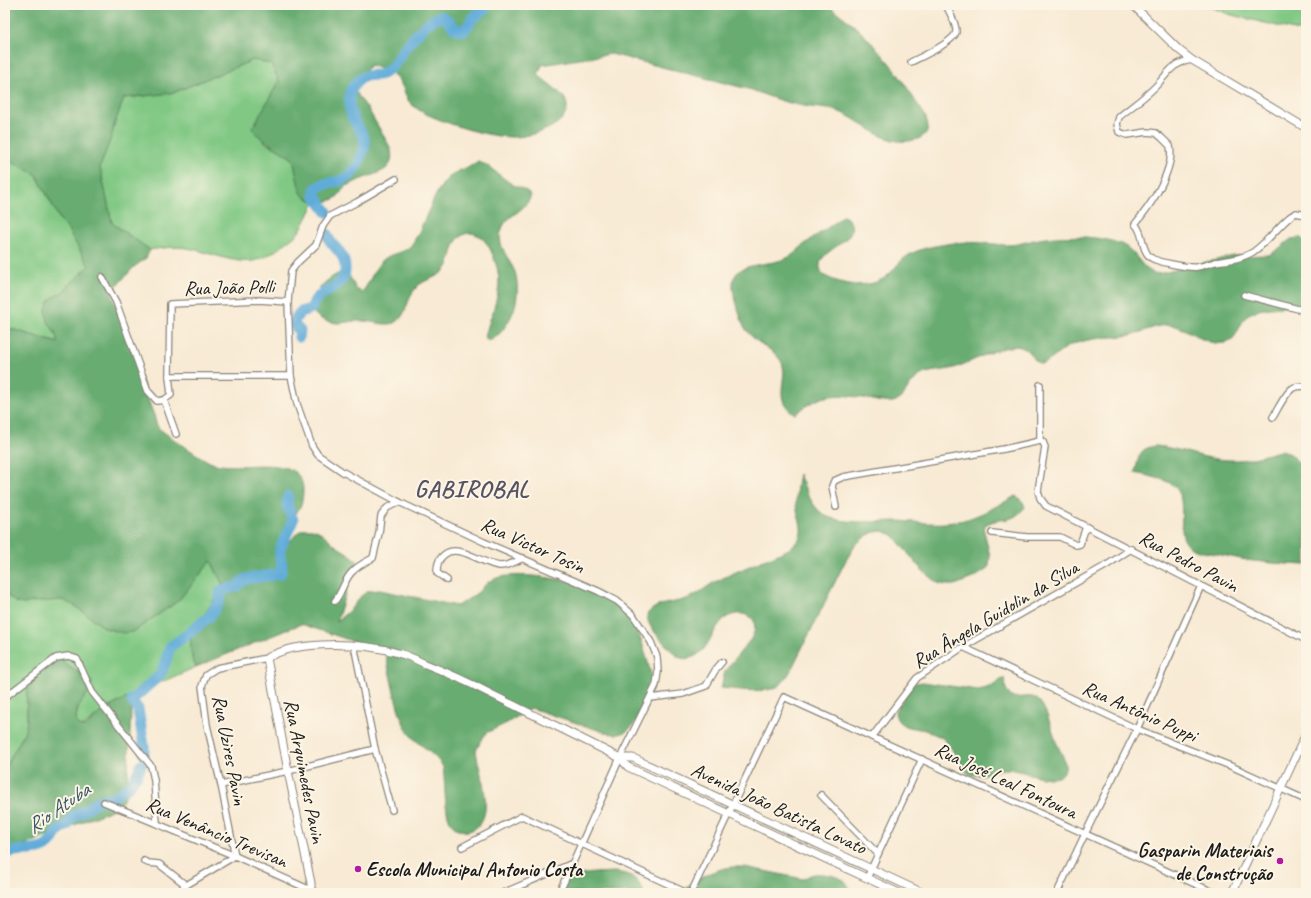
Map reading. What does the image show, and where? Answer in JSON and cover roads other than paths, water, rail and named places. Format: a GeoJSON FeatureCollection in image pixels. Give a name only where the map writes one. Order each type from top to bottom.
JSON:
{"type":"FeatureCollection","features":[{"type":"Feature","properties":{"kind":"street"},"geometry":{"type":"LineString","coordinates":[[911,62],[953,38],[956,33],[956,28],[946,5]]}},
{"type":"Feature","properties":{"kind":"street"},"geometry":{"type":"LineString","coordinates":[[1133,5],[1179,50],[1192,60],[1306,128]]}},
{"type":"Feature","properties":{"kind":"street"},"geometry":{"type":"LineString","coordinates":[[1192,60],[1181,61],[1172,68],[1155,87],[1119,117],[1117,124],[1119,132],[1127,135],[1147,132],[1156,133],[1170,146],[1171,160],[1166,175],[1147,209],[1135,224],[1140,228],[1142,233],[1146,253],[1151,258],[1159,261],[1196,267],[1238,258],[1252,253],[1264,244],[1291,216],[1296,214],[1306,215]]}},
{"type":"Feature","properties":{"kind":"street","name":"Rua Victor Tosin"},"geometry":{"type":"LineString","coordinates":[[396,178],[357,202],[330,216],[323,226],[316,245],[291,271],[288,302],[290,376],[308,438],[318,455],[343,472],[398,502],[484,542],[598,591],[617,602],[632,615],[651,642],[657,657],[658,672],[656,685],[620,758],[559,893]]}},
{"type":"Feature","properties":{"kind":"street"},"geometry":{"type":"LineString","coordinates":[[102,277],[116,302],[148,391],[157,401],[164,400],[171,395],[169,376],[290,376]]}},
{"type":"Feature","properties":{"kind":"street"},"geometry":{"type":"LineString","coordinates":[[1244,295],[1306,311]]}},
{"type":"Feature","properties":{"kind":"street","name":"Rua João Polli"},"geometry":{"type":"LineString","coordinates":[[169,376],[170,304],[259,300],[288,302]]}},
{"type":"Feature","properties":{"kind":"street","name":"Rua Pedro Pavin"},"geometry":{"type":"LineString","coordinates":[[1040,385],[1040,441],[1043,442],[1045,447],[1038,491],[1040,498],[1046,506],[1306,640]]}},
{"type":"Feature","properties":{"kind":"street"},"geometry":{"type":"LineString","coordinates":[[1273,417],[1282,401],[1293,388],[1306,386]]}},
{"type":"Feature","properties":{"kind":"street"},"geometry":{"type":"LineString","coordinates":[[164,400],[176,434]]}},
{"type":"Feature","properties":{"kind":"street"},"geometry":{"type":"LineString","coordinates":[[836,508],[832,486],[834,481],[843,477],[1004,449],[1040,441]]}},
{"type":"Feature","properties":{"kind":"street"},"geometry":{"type":"LineString","coordinates":[[335,600],[340,595],[351,573],[364,562],[373,558],[379,533],[381,516],[387,508],[398,502]]}},
{"type":"Feature","properties":{"kind":"street"},"geometry":{"type":"LineString","coordinates":[[992,533],[1027,537],[1060,537],[1076,545],[1080,544],[1086,527]]}},
{"type":"Feature","properties":{"kind":"street","name":"Rua Ângela Guidolin da Silva"},"geometry":{"type":"LineString","coordinates":[[872,737],[917,678],[963,647],[1107,566],[1131,549]]}},
{"type":"Feature","properties":{"kind":"street"},"geometry":{"type":"LineString","coordinates":[[447,580],[437,573],[437,564],[442,556],[448,551],[456,550],[499,566],[511,565],[523,558]]}},
{"type":"Feature","properties":{"kind":"street"},"geometry":{"type":"LineString","coordinates":[[1057,893],[1084,834],[1137,730],[1201,586]]}},
{"type":"Feature","properties":{"kind":"street"},"geometry":{"type":"LineString","coordinates":[[354,645],[375,750],[392,810]]}},
{"type":"Feature","properties":{"kind":"street","name":"Avenida João Batista Lovato"},"geometry":{"type":"LineString","coordinates":[[267,658],[275,653],[289,649],[317,646],[354,645],[374,647],[399,653],[453,675],[620,758],[628,767],[899,893]]}},
{"type":"Feature","properties":{"kind":"street","name":"Rua Antônio Puppi"},"geometry":{"type":"LineString","coordinates":[[963,647],[1137,730],[1232,767],[1306,800]]}},
{"type":"Feature","properties":{"kind":"street"},"geometry":{"type":"LineString","coordinates":[[5,697],[56,658],[68,656],[77,659],[92,692],[151,766],[154,780],[156,823]]}},
{"type":"Feature","properties":{"kind":"street","name":"Rua Uzires Pavin"},"geometry":{"type":"LineString","coordinates":[[235,856],[207,725],[202,686],[206,675],[216,668],[267,658]]}},
{"type":"Feature","properties":{"kind":"street","name":"Rua Arquimedes Pavin"},"geometry":{"type":"LineString","coordinates":[[267,658],[288,771],[312,883],[312,892]]}},
{"type":"Feature","properties":{"kind":"street"},"geometry":{"type":"LineString","coordinates":[[650,698],[682,694],[706,686],[722,662]]}},
{"type":"Feature","properties":{"kind":"street","name":"Rua José Leal Fontoura"},"geometry":{"type":"LineString","coordinates":[[732,805],[784,697],[1216,893]]}},
{"type":"Feature","properties":{"kind":"street"},"geometry":{"type":"LineString","coordinates":[[1232,893],[1306,734]]}},
{"type":"Feature","properties":{"kind":"street"},"geometry":{"type":"LineString","coordinates":[[221,785],[375,750]]}},
{"type":"Feature","properties":{"kind":"street","name":"Avenida João Batista Lovato"},"geometry":{"type":"LineString","coordinates":[[620,758],[633,758],[923,893]]}},
{"type":"Feature","properties":{"kind":"street"},"geometry":{"type":"LineString","coordinates":[[867,878],[922,759]]}},
{"type":"Feature","properties":{"kind":"street"},"geometry":{"type":"LineString","coordinates":[[821,795],[878,854]]}},
{"type":"Feature","properties":{"kind":"street","name":"Rua Venâncio Trevisan"},"geometry":{"type":"LineString","coordinates":[[104,802],[235,856],[312,892]]}},
{"type":"Feature","properties":{"kind":"street"},"geometry":{"type":"LineString","coordinates":[[691,893],[732,805]]}},
{"type":"Feature","properties":{"kind":"street"},"geometry":{"type":"LineString","coordinates":[[462,847],[522,816],[687,893]]}},
{"type":"Feature","properties":{"kind":"street"},"geometry":{"type":"LineString","coordinates":[[144,861],[148,864],[159,864],[185,886],[235,856]]}},
{"type":"Feature","properties":{"kind":"street"},"geometry":{"type":"LineString","coordinates":[[503,893],[573,863]]}},
{"type":"Feature","properties":{"kind":"waterway","name":"Rio Atuba"},"geometry":{"type":"LineString","coordinates":[[327,212],[315,195],[315,190],[323,184],[339,181],[349,176],[363,153],[365,145],[363,136],[355,123],[351,111],[350,93],[354,85],[363,77],[368,75],[380,75],[388,71],[409,43],[432,20],[441,16],[448,20],[454,28],[463,31],[472,19],[489,5]]}},
{"type":"Feature","properties":{"kind":"waterway","name":"Rio Atuba"},"geometry":{"type":"LineString","coordinates":[[299,337],[300,331],[295,326],[294,322],[298,315],[301,312],[311,308],[317,298],[338,284],[344,274],[345,268],[343,257],[330,242],[327,234]]}},
{"type":"Feature","properties":{"kind":"waterway","name":"Rio Atuba"},"geometry":{"type":"LineString","coordinates":[[144,754],[138,709],[132,699],[160,675],[170,647],[210,616],[220,600],[220,592],[233,588],[246,579],[280,574],[282,568],[280,549],[293,520],[287,505],[288,496]]}},
{"type":"Feature","properties":{"kind":"waterway","name":"Rio Atuba"},"geometry":{"type":"LineString","coordinates":[[5,854],[14,851],[37,849],[46,846],[62,828],[67,826],[73,816],[79,814],[100,800],[113,799],[128,787],[136,777],[141,765]]}},
{"type":"Feature","properties":{"kind":"place","name":"Gasparin Materiais de Construção"},"geometry":{"type":"Point","coordinates":[1280,861]}},
{"type":"Feature","properties":{"kind":"place","name":"Escola Municipal Antonio Costa"},"geometry":{"type":"Point","coordinates":[358,869]}},
{"type":"Feature","properties":{"kind":"district","name":"GABIROBAL"},"geometry":{"type":"Point","coordinates":[472,489]}}]}
